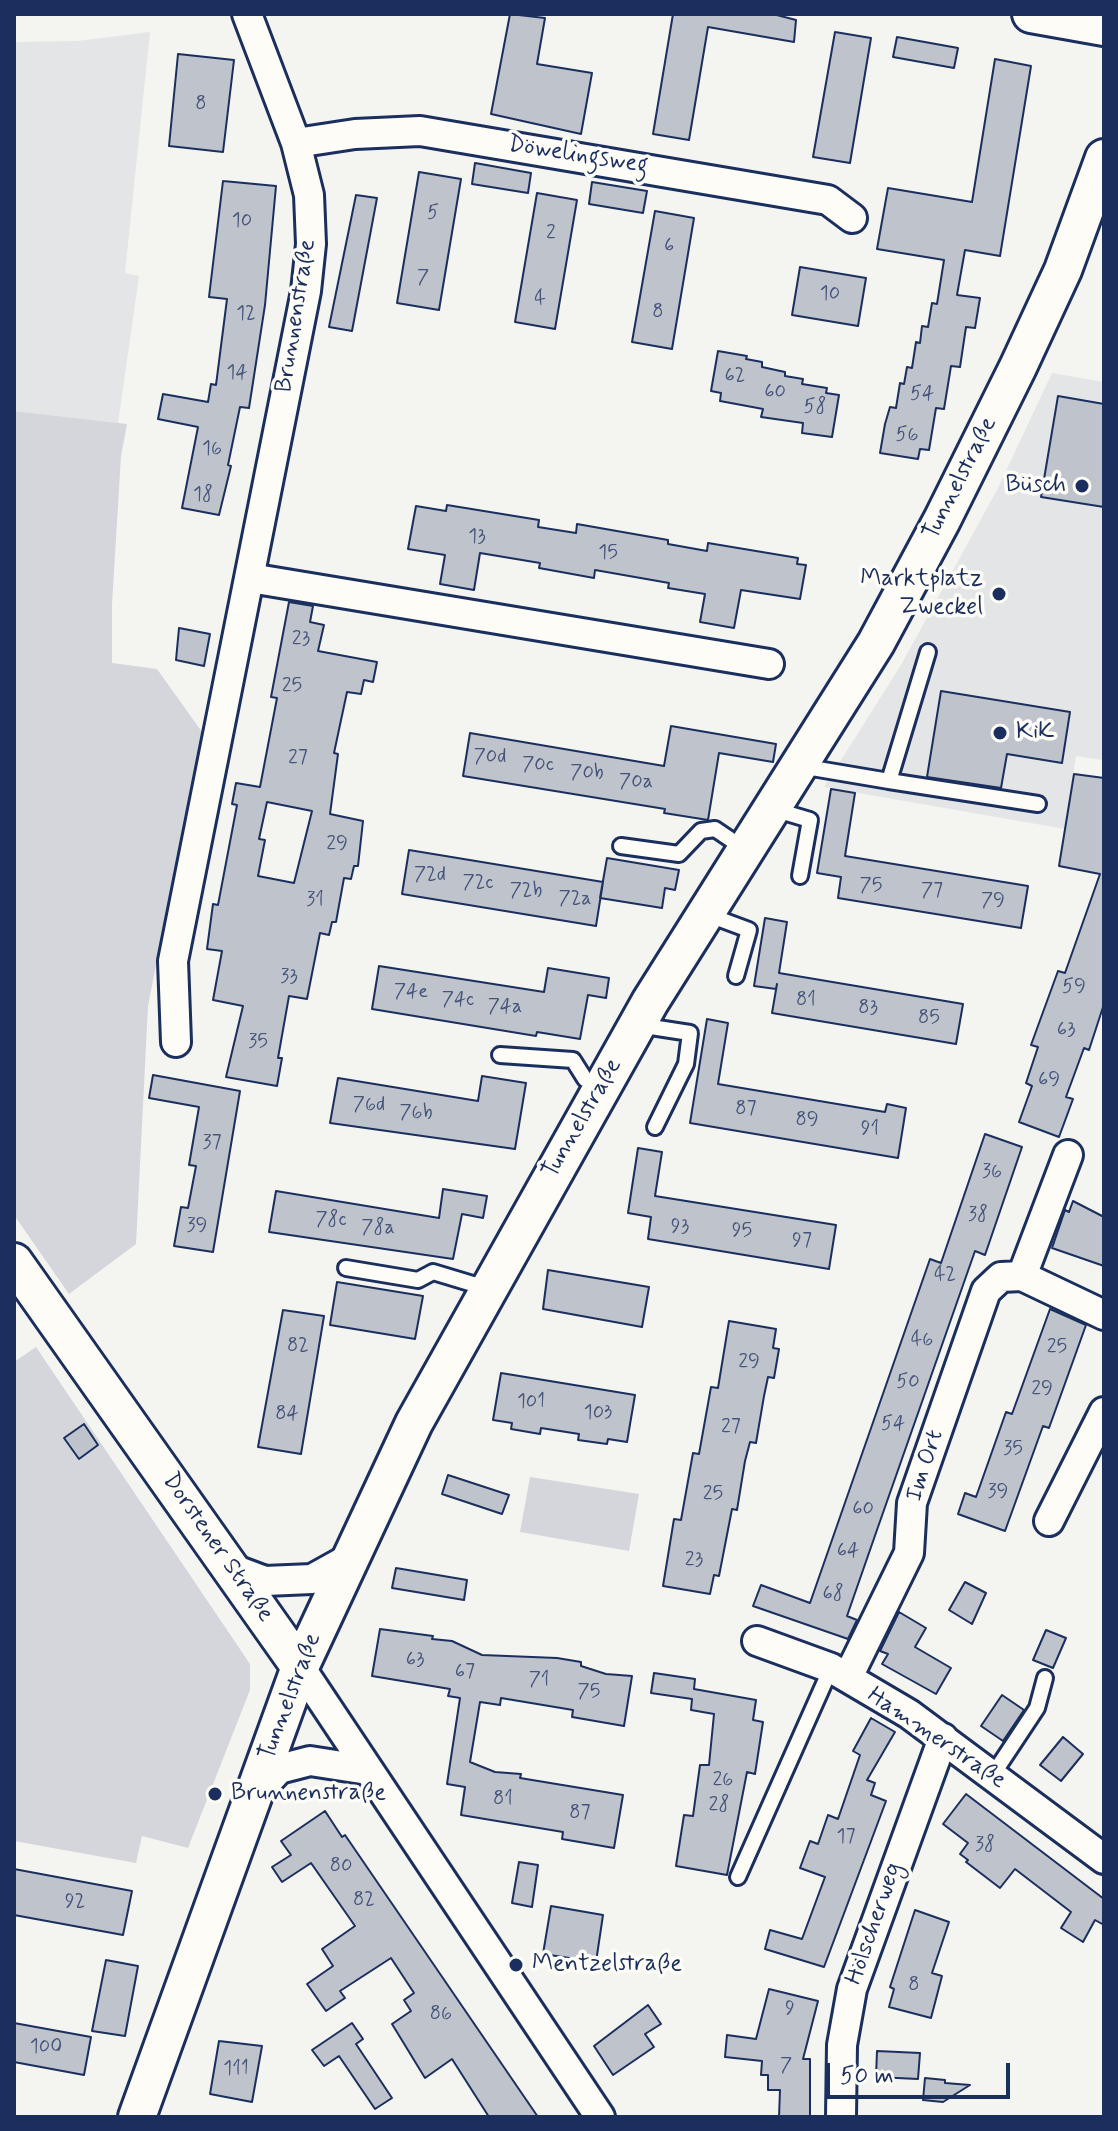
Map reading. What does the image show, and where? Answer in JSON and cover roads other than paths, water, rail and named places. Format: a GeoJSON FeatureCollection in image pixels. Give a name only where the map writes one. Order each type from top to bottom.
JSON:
{"type":"FeatureCollection","features":[{"type":"Feature","properties":{"kind":"street","name":"Brunnenstraße"},"geometry":{"type":"LineString","coordinates":[[176,1042],[173,961],[310,260],[309,195],[296,143],[247,14]]}},
{"type":"Feature","properties":{"kind":"street"},"geometry":{"type":"LineString","coordinates":[[1031,14],[1104,27]]}},
{"type":"Feature","properties":{"kind":"street","name":"Döwelingsweg"},"geometry":{"type":"LineString","coordinates":[[296,143],[355,134],[420,131],[828,200],[852,218]]}},
{"type":"Feature","properties":{"kind":"street","name":"Tunnelstraße"},"geometry":{"type":"LineString","coordinates":[[137,2117],[300,1667],[414,1423],[486,1288],[637,1025],[876,643],[947,511],[1063,270],[1104,158]]}},
{"type":"Feature","properties":{"kind":"street"},"geometry":{"type":"LineString","coordinates":[[250,578],[769,664]]}},
{"type":"Feature","properties":{"kind":"street"},"geometry":{"type":"LineString","coordinates":[[1068,1155],[1022,1276],[1104,1315]]}},
{"type":"Feature","properties":{"kind":"street","name":"Dorstener Straße"},"geometry":{"type":"LineString","coordinates":[[14,1262],[233,1569],[600,2117]]}},
{"type":"Feature","properties":{"kind":"street","name":"Im Ort"},"geometry":{"type":"LineString","coordinates":[[840,1673],[909,1553],[912,1503],[986,1291],[1001,1277],[1022,1276]]}},
{"type":"Feature","properties":{"kind":"street"},"geometry":{"type":"LineString","coordinates":[[1049,1521],[1104,1412]]}},
{"type":"Feature","properties":{"kind":"street"},"geometry":{"type":"LineString","coordinates":[[233,1569],[265,1581],[312,1579],[348,1559]]}},
{"type":"Feature","properties":{"kind":"street","name":"Hammerstraße"},"geometry":{"type":"LineString","coordinates":[[757,1641],[840,1673],[943,1738],[1104,1859]]}},
{"type":"Feature","properties":{"kind":"street","name":"Hölscherweg"},"geometry":{"type":"LineString","coordinates":[[841,2117],[842,2045],[852,1989],[943,1738]]}},
{"type":"Feature","properties":{"kind":"street"},"geometry":{"type":"LineString","coordinates":[[251,1800],[279,1769],[310,1761],[368,1770]]}},
{"type":"Feature","properties":{"kind":"lane"},"geometry":{"type":"LineString","coordinates":[[889,781],[928,652]]}},
{"type":"Feature","properties":{"kind":"lane"},"geometry":{"type":"LineString","coordinates":[[800,766],[1038,804]]}},
{"type":"Feature","properties":{"kind":"lane"},"geometry":{"type":"LineString","coordinates":[[773,808],[810,820],[800,876]]}},
{"type":"Feature","properties":{"kind":"lane"},"geometry":{"type":"LineString","coordinates":[[621,846],[679,854],[701,831],[715,829],[746,850]]}},
{"type":"Feature","properties":{"kind":"lane"},"geometry":{"type":"LineString","coordinates":[[706,914],[749,930],[736,976]]}},
{"type":"Feature","properties":{"kind":"lane"},"geometry":{"type":"LineString","coordinates":[[637,1025],[690,1033],[686,1064],[655,1127]]}},
{"type":"Feature","properties":{"kind":"lane"},"geometry":{"type":"LineString","coordinates":[[500,1055],[573,1060],[585,1079],[601,1087]]}},
{"type":"Feature","properties":{"kind":"lane"},"geometry":{"type":"LineString","coordinates":[[346,1268],[418,1280],[433,1272],[486,1288]]}},
{"type":"Feature","properties":{"kind":"lane"},"geometry":{"type":"LineString","coordinates":[[738,1877],[840,1673]]}},
{"type":"Feature","properties":{"kind":"lane"},"geometry":{"type":"LineString","coordinates":[[992,1776],[1037,1708],[1045,1678]]}},
{"type":"Feature","properties":{"kind":"place","name":"Büsch"},"geometry":{"type":"Point","coordinates":[1082,486]}},
{"type":"Feature","properties":{"kind":"place","name":"Marktplatz Zweckel"},"geometry":{"type":"Point","coordinates":[999,594]}},
{"type":"Feature","properties":{"kind":"place","name":"KiK"},"geometry":{"type":"Point","coordinates":[1000,733]}},
{"type":"Feature","properties":{"kind":"place","name":"Brunnenstraße"},"geometry":{"type":"Point","coordinates":[215,1794]}},
{"type":"Feature","properties":{"kind":"place","name":"Mentzelstraße"},"geometry":{"type":"Point","coordinates":[516,1965]}}]}
